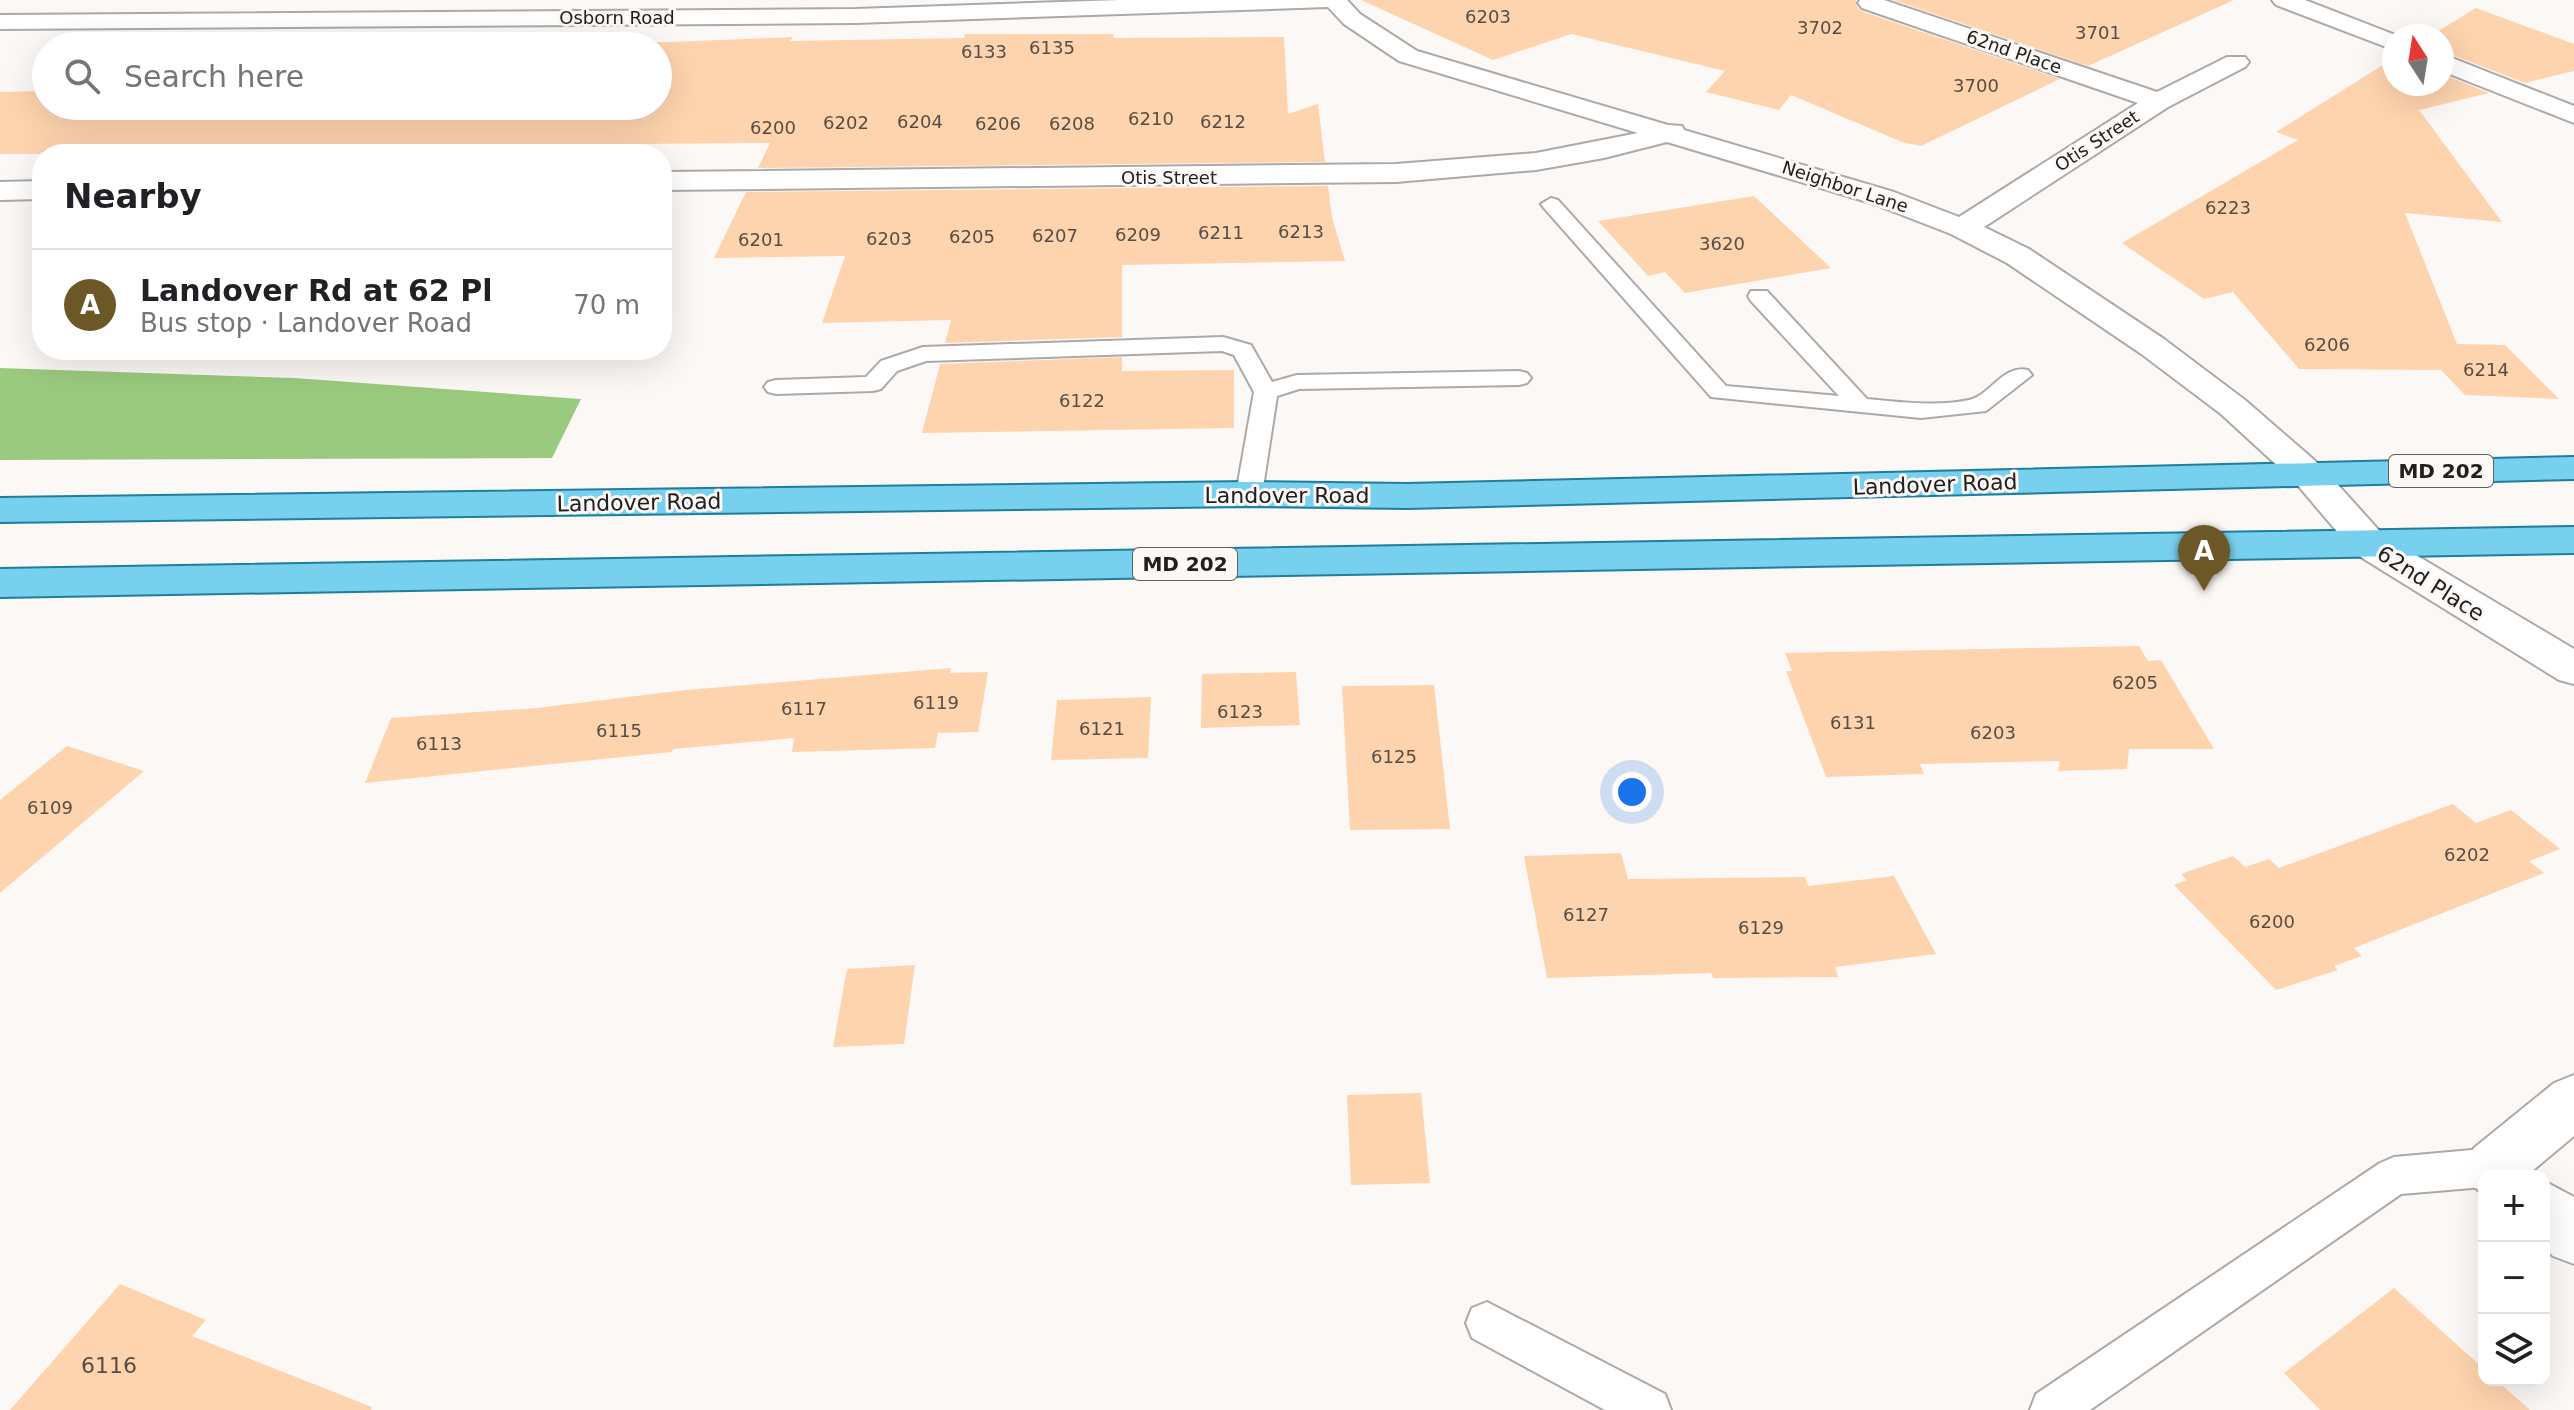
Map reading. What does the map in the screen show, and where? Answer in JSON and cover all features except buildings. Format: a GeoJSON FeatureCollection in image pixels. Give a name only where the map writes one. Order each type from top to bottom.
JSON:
{"type":"FeatureCollection","features":[{"type":"Feature","properties":{"kind":"main road","name":"Landover Road"},"geometry":{"type":"LineString","coordinates":[[0,510],[1249,494],[1423,496],[2574,468]]}},
{"type":"Feature","properties":{"kind":"main road","name":"MD 202"},"geometry":{"type":"LineString","coordinates":[[0,583],[2574,540]]}},
{"type":"Feature","properties":{"kind":"street","name":"Osborn Road"},"geometry":{"type":"LineString","coordinates":[[0,22],[855,16],[1331,0]]}},
{"type":"Feature","properties":{"kind":"street","name":"Neighbor Lane"},"geometry":{"type":"LineString","coordinates":[[1331,0],[1375,36],[1408,56],[1672,132],[1884,198],[1962,228],[2018,256],[2152,346],[2233,407],[2308,474]]}},
{"type":"Feature","properties":{"kind":"street"},"geometry":{"type":"LineString","coordinates":[[2284,0],[2382,38]]}},
{"type":"Feature","properties":{"kind":"street","name":"62nd Place"},"geometry":{"type":"LineString","coordinates":[[1870,3],[2159,101]]}},
{"type":"Feature","properties":{"kind":"street","name":"Otis Street"},"geometry":{"type":"LineString","coordinates":[[1962,228],[2159,101],[2236,62]]}},
{"type":"Feature","properties":{"kind":"street"},"geometry":{"type":"LineString","coordinates":[[2454,67],[2574,115]]}},
{"type":"Feature","properties":{"kind":"street","name":"Otis Street"},"geometry":{"type":"LineString","coordinates":[[672,181],[1396,173],[1498,167],[1623,148],[1672,132]]}},
{"type":"Feature","properties":{"kind":"street"},"geometry":{"type":"LineString","coordinates":[[0,191],[32,190]]}},
{"type":"Feature","properties":{"kind":"street","name":"62nd Place"},"geometry":{"type":"LineString","coordinates":[[2308,474],[2370,545],[2574,669]]}},
{"type":"Feature","properties":{"kind":"street"},"geometry":{"type":"LineString","coordinates":[[2501,1170],[2574,1101]]}},
{"type":"Feature","properties":{"kind":"street"},"geometry":{"type":"LineString","coordinates":[[2550,1215],[2574,1235]]}},
{"type":"Feature","properties":{"kind":"lane"},"geometry":{"type":"LineString","coordinates":[[1551,204],[1719,392],[1921,411],[1978,406],[2020,375]]}},
{"type":"Feature","properties":{"kind":"lane"},"geometry":{"type":"LineString","coordinates":[[1759,296],[1861,406]]}},
{"type":"Feature","properties":{"kind":"lane"},"geometry":{"type":"LineString","coordinates":[[776,387],[873,384],[889,366],[923,354],[1223,344],[1243,350],[1266,392],[1249,494]]}},
{"type":"Feature","properties":{"kind":"lane"},"geometry":{"type":"LineString","coordinates":[[1266,392],[1297,382],[1519,378]]}},
{"type":"Feature","properties":{"kind":"lane"},"geometry":{"type":"LineString","coordinates":[[2052,1410],[2394,1176],[2478,1173]]}},
{"type":"Feature","properties":{"kind":"lane"},"geometry":{"type":"LineString","coordinates":[[1487,1323],[1649,1410]]}},
{"type":"Feature","properties":{"kind":"green space"},"geometry":{"type":"Polygon","coordinates":[[[0,368],[294,378],[581,399],[552,458],[0,460],[0,368]]]}},
{"type":"Feature","properties":{"kind":"place","name":"Landover Rd at 62 Pl"},"geometry":{"type":"Point","coordinates":[2204,591]}}]}
